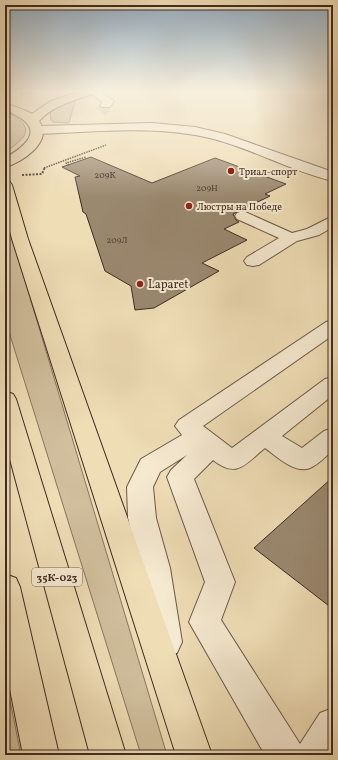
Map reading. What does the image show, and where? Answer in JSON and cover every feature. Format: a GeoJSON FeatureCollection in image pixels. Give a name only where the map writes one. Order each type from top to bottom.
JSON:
{"type":"FeatureCollection","features":[{"type":"Feature","properties":{"kind":"main road"},"geometry":{"type":"LineString","coordinates":[[36,126],[34,143],[11,160],[9,177],[20,239],[194,755]]}},
{"type":"Feature","properties":{"kind":"main road","name":"35К-023"},"geometry":{"type":"LineString","coordinates":[[5,399],[108,755]]}},
{"type":"Feature","properties":{"kind":"main road"},"geometry":{"type":"LineString","coordinates":[[5,587],[41,755]]}},
{"type":"Feature","properties":{"kind":"street"},"geometry":{"type":"LineString","coordinates":[[66,126],[97,128],[152,127],[195,131],[221,137],[248,139],[333,178]]}},
{"type":"Feature","properties":{"kind":"street"},"geometry":{"type":"LineString","coordinates":[[243,216],[291,238]]}},
{"type":"Feature","properties":{"kind":"street"},"geometry":{"type":"LineString","coordinates":[[253,261],[291,238],[313,232],[333,221]]}},
{"type":"Feature","properties":{"kind":"street"},"geometry":{"type":"LineString","coordinates":[[333,326],[187,426],[232,461],[333,384]]}},
{"type":"Feature","properties":{"kind":"street"},"geometry":{"type":"LineString","coordinates":[[264,436],[303,461],[333,437]]}},
{"type":"Feature","properties":{"kind":"street"},"geometry":{"type":"LineString","coordinates":[[180,711],[164,634],[155,568],[142,518],[140,486],[150,466],[206,441]]}},
{"type":"Feature","properties":{"kind":"street"},"geometry":{"type":"LineString","coordinates":[[206,441],[180,477],[220,582],[205,622],[286,755]]}},
{"type":"Feature","properties":{"kind":"street"},"geometry":{"type":"LineString","coordinates":[[314,755],[333,726]]}},
{"type":"Feature","properties":{"kind":"path"},"geometry":{"type":"LineString","coordinates":[[9,177],[42,174],[45,167],[119,140],[115,128]]}},
{"type":"Feature","properties":{"kind":"path"},"geometry":{"type":"LineString","coordinates":[[69,165],[66,163],[86,157],[82,154]]}},
{"type":"Feature","properties":{"kind":"shaded area"},"geometry":{"type":"Polygon","coordinates":[[[5,126],[25,126],[26,131],[24,136],[20,141],[5,152],[5,126]]]}},
{"type":"Feature","properties":{"kind":"shaded area"},"geometry":{"type":"Polygon","coordinates":[[[5,214],[167,755],[141,755],[5,319],[5,214]]]}},
{"type":"Feature","properties":{"kind":"shaded area"},"geometry":{"type":"Polygon","coordinates":[[[5,676],[21,755],[5,755],[5,676]]]}},
{"type":"Feature","properties":{"kind":"building"},"geometry":{"type":"Polygon","coordinates":[[[91,157],[152,183],[215,158],[286,184],[265,194],[270,196],[233,214],[239,222],[224,229],[247,240],[202,263],[219,271],[154,308],[135,310],[131,286],[105,271],[86,214],[83,212],[75,177],[80,176],[62,167],[91,157]]]}},
{"type":"Feature","properties":{"kind":"building"},"geometry":{"type":"Polygon","coordinates":[[[333,477],[333,609],[254,548],[333,477]]]}},
{"type":"Feature","properties":{"kind":"place","name":"Триал-спорт"},"geometry":{"type":"Point","coordinates":[231,171]}},
{"type":"Feature","properties":{"kind":"place","name":"Люстры на Победе"},"geometry":{"type":"Point","coordinates":[189,206]}},
{"type":"Feature","properties":{"kind":"place","name":"Laparet"},"geometry":{"type":"Point","coordinates":[140,284]}}]}
